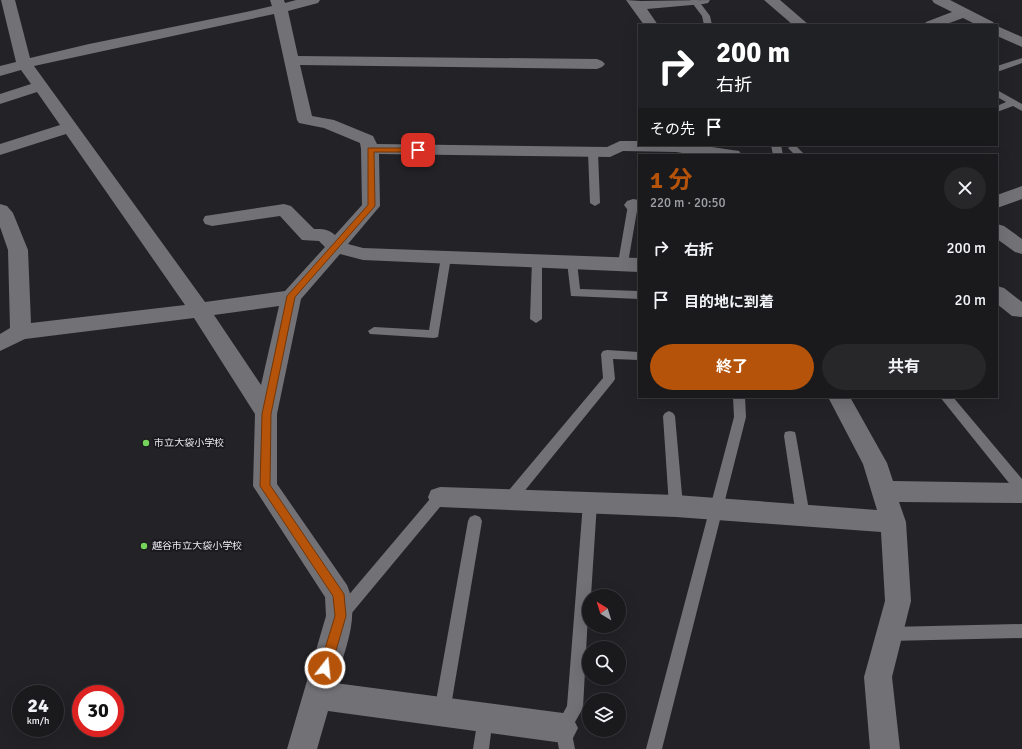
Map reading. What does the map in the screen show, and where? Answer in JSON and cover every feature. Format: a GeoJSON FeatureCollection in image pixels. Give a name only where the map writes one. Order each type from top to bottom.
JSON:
{"type":"FeatureCollection","features":[{"type":"Feature","properties":{"kind":"street"},"geometry":{"type":"LineString","coordinates":[[8,0],[12,42],[24,63],[199,309],[250,386],[266,414]]}},
{"type":"Feature","properties":{"kind":"street"},"geometry":{"type":"LineString","coordinates":[[0,71],[24,63],[140,37],[179,31],[278,4],[313,0]]}},
{"type":"Feature","properties":{"kind":"street"},"geometry":{"type":"LineString","coordinates":[[635,3],[697,0]]}},
{"type":"Feature","properties":{"kind":"street"},"geometry":{"type":"LineString","coordinates":[[771,0],[801,24]]}},
{"type":"Feature","properties":{"kind":"street"},"geometry":{"type":"LineString","coordinates":[[939,0],[986,24]]}},
{"type":"Feature","properties":{"kind":"street"},"geometry":{"type":"LineString","coordinates":[[635,3],[650,24]]}},
{"type":"Feature","properties":{"kind":"street"},"geometry":{"type":"LineString","coordinates":[[278,4],[305,120],[328,124],[367,140],[370,150],[372,206],[337,247],[291,296],[266,414],[265,486],[338,594],[340,616],[302,749]]}},
{"type":"Feature","properties":{"kind":"street"},"geometry":{"type":"LineString","coordinates":[[934,24],[964,13]]}},
{"type":"Feature","properties":{"kind":"street"},"geometry":{"type":"LineString","coordinates":[[998,31],[1022,43]]}},
{"type":"Feature","properties":{"kind":"street"},"geometry":{"type":"LineString","coordinates":[[291,60],[597,64]]}},
{"type":"Feature","properties":{"kind":"street"},"geometry":{"type":"LineString","coordinates":[[0,99],[40,86]]}},
{"type":"Feature","properties":{"kind":"street"},"geometry":{"type":"LineString","coordinates":[[0,106],[22,92]]}},
{"type":"Feature","properties":{"kind":"street"},"geometry":{"type":"LineString","coordinates":[[0,150],[69,128]]}},
{"type":"Feature","properties":{"kind":"street"},"geometry":{"type":"LineString","coordinates":[[370,150],[610,152],[620,146],[676,149],[724,154]]}},
{"type":"Feature","properties":{"kind":"street"},"geometry":{"type":"LineString","coordinates":[[998,202],[1022,192]]}},
{"type":"Feature","properties":{"kind":"street"},"geometry":{"type":"LineString","coordinates":[[0,210],[4,213],[18,250],[21,332]]}},
{"type":"Feature","properties":{"kind":"street"},"geometry":{"type":"LineString","coordinates":[[212,220],[284,210],[309,236],[323,235],[337,247],[363,254],[631,264]]}},
{"type":"Feature","properties":{"kind":"street"},"geometry":{"type":"LineString","coordinates":[[998,231],[1022,248]]}},
{"type":"Feature","properties":{"kind":"street"},"geometry":{"type":"LineString","coordinates":[[998,294],[1020,311]]}},
{"type":"Feature","properties":{"kind":"street"},"geometry":{"type":"LineString","coordinates":[[0,343],[21,332],[144,318],[291,296]]}},
{"type":"Feature","properties":{"kind":"street"},"geometry":{"type":"LineString","coordinates":[[840,398],[875,463],[893,522],[898,601],[878,677],[885,749]]}},
{"type":"Feature","properties":{"kind":"street"},"geometry":{"type":"LineString","coordinates":[[883,491],[1022,493]]}},
{"type":"Feature","properties":{"kind":"street"},"geometry":{"type":"LineString","coordinates":[[440,497],[676,506],[893,522]]}},
{"type":"Feature","properties":{"kind":"street"},"geometry":{"type":"LineString","coordinates":[[318,695],[485,717],[565,738]]}},
{"type":"Feature","properties":{"kind":"lane"},"geometry":{"type":"LineString","coordinates":[[697,0],[706,16],[708,24]]}},
{"type":"Feature","properties":{"kind":"lane"},"geometry":{"type":"LineString","coordinates":[[998,69],[1022,60]]}},
{"type":"Feature","properties":{"kind":"lane"},"geometry":{"type":"LineString","coordinates":[[998,94],[1022,108]]}},
{"type":"Feature","properties":{"kind":"lane"},"geometry":{"type":"LineString","coordinates":[[998,109],[1013,103]]}},
{"type":"Feature","properties":{"kind":"lane"},"geometry":{"type":"LineString","coordinates":[[793,148],[799,154]]}},
{"type":"Feature","properties":{"kind":"lane"},"geometry":{"type":"LineString","coordinates":[[593,152],[595,203]]}},
{"type":"Feature","properties":{"kind":"lane"},"geometry":{"type":"LineString","coordinates":[[631,264],[636,205]]}},
{"type":"Feature","properties":{"kind":"lane"},"geometry":{"type":"LineString","coordinates":[[374,331],[434,334],[446,257]]}},
{"type":"Feature","properties":{"kind":"lane"},"geometry":{"type":"LineString","coordinates":[[536,318],[537,260]]}},
{"type":"Feature","properties":{"kind":"lane"},"geometry":{"type":"LineString","coordinates":[[572,262],[575,293],[638,296]]}},
{"type":"Feature","properties":{"kind":"lane"},"geometry":{"type":"LineString","coordinates":[[508,500],[609,379],[607,354],[638,356]]}},
{"type":"Feature","properties":{"kind":"lane"},"geometry":{"type":"LineString","coordinates":[[654,749],[740,417],[739,398]]}},
{"type":"Feature","properties":{"kind":"lane"},"geometry":{"type":"LineString","coordinates":[[947,398],[1022,489]]}},
{"type":"Feature","properties":{"kind":"lane"},"geometry":{"type":"LineString","coordinates":[[669,416],[676,506]]}},
{"type":"Feature","properties":{"kind":"lane"},"geometry":{"type":"LineString","coordinates":[[790,436],[802,516]]}},
{"type":"Feature","properties":{"kind":"lane"},"geometry":{"type":"LineString","coordinates":[[340,616],[440,497]]}},
{"type":"Feature","properties":{"kind":"lane"},"geometry":{"type":"LineString","coordinates":[[565,738],[576,708],[590,503]]}},
{"type":"Feature","properties":{"kind":"lane"},"geometry":{"type":"LineString","coordinates":[[442,712],[475,521]]}},
{"type":"Feature","properties":{"kind":"lane"},"geometry":{"type":"LineString","coordinates":[[889,634],[1022,631]]}},
{"type":"Feature","properties":{"kind":"lane"},"geometry":{"type":"LineString","coordinates":[[481,749],[485,717]]}},
{"type":"Feature","properties":{"kind":"place","name":"市立大袋小学校"},"geometry":{"type":"Point","coordinates":[146,443]}},
{"type":"Feature","properties":{"kind":"place","name":"越谷市立大袋小学校"},"geometry":{"type":"Point","coordinates":[144,546]}},
{"type":"Feature","properties":{"kind":"route"},"geometry":{"type":"LineString","coordinates":[[325,668],[340,616],[338,594],[265,486],[266,414],[291,296],[337,247],[372,206],[370,150],[418,150]]}}]}
